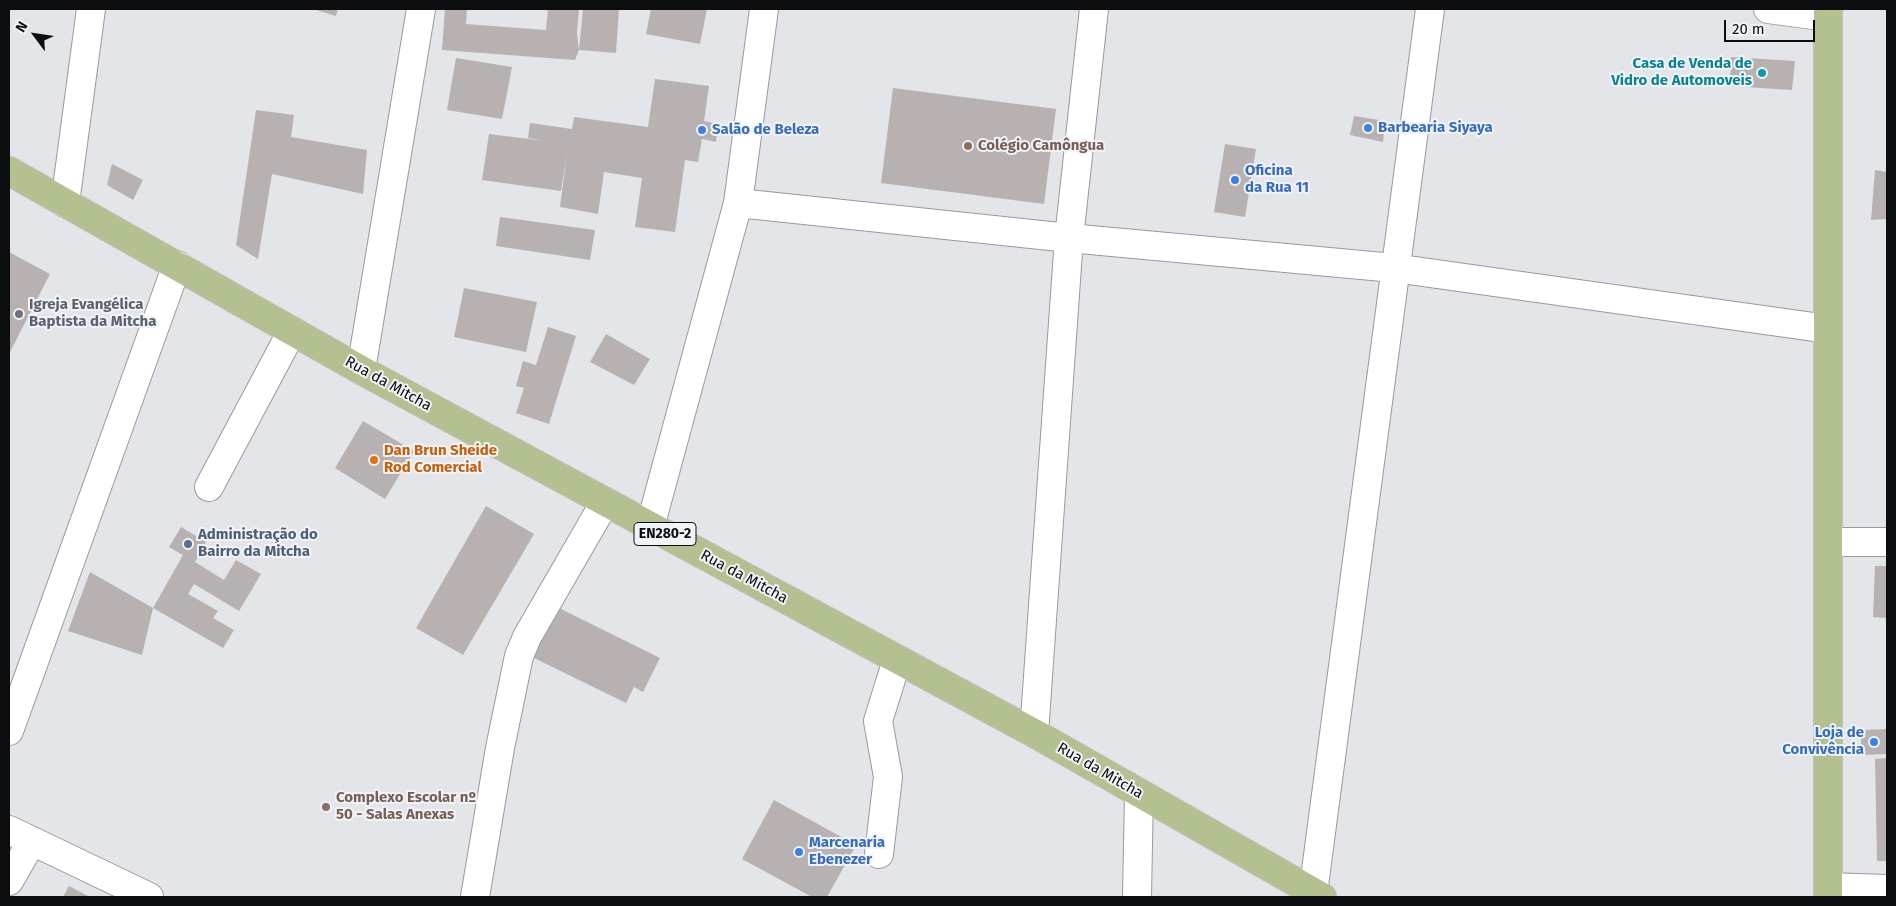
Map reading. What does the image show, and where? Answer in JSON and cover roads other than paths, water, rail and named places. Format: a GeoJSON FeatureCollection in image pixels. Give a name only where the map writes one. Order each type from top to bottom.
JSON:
{"type":"FeatureCollection","features":[{"type":"Feature","properties":{"kind":"main road"},"geometry":{"type":"LineString","coordinates":[[1828,13],[1828,892]]}},
{"type":"Feature","properties":{"kind":"main road","name":"Rua da Mitcha"},"geometry":{"type":"LineString","coordinates":[[10,174],[177,265],[361,370],[1034,734],[1317,895]]}},
{"type":"Feature","properties":{"kind":"street"},"geometry":{"type":"LineString","coordinates":[[65,203],[92,9]]}},
{"type":"Feature","properties":{"kind":"street"},"geometry":{"type":"LineString","coordinates":[[361,370],[421,9]]}},
{"type":"Feature","properties":{"kind":"street"},"geometry":{"type":"LineString","coordinates":[[650,526],[738,202],[764,9]]}},
{"type":"Feature","properties":{"kind":"street"},"geometry":{"type":"LineString","coordinates":[[1034,734],[1069,238],[1094,9]]}},
{"type":"Feature","properties":{"kind":"street"},"geometry":{"type":"LineString","coordinates":[[1317,895],[1394,268],[1430,9]]}},
{"type":"Feature","properties":{"kind":"street"},"geometry":{"type":"LineString","coordinates":[[1768,9],[1828,13]]}},
{"type":"Feature","properties":{"kind":"street"},"geometry":{"type":"LineString","coordinates":[[738,202],[1069,238],[1394,268],[1828,329]]}},
{"type":"Feature","properties":{"kind":"street"},"geometry":{"type":"LineString","coordinates":[[9,731],[177,265]]}},
{"type":"Feature","properties":{"kind":"street"},"geometry":{"type":"LineString","coordinates":[[209,487],[292,331]]}},
{"type":"Feature","properties":{"kind":"street"},"geometry":{"type":"LineString","coordinates":[[475,897],[500,748],[518,656],[527,637],[605,502]]}},
{"type":"Feature","properties":{"kind":"street"},"geometry":{"type":"LineString","coordinates":[[1828,542],[1887,542]]}},
{"type":"Feature","properties":{"kind":"street"},"geometry":{"type":"LineString","coordinates":[[879,854],[888,777],[878,720],[897,660]]}},
{"type":"Feature","properties":{"kind":"street"},"geometry":{"type":"LineString","coordinates":[[1137,897],[1139,793]]}},
{"type":"Feature","properties":{"kind":"street"},"geometry":{"type":"LineString","coordinates":[[9,881],[20,836],[150,897]]}},
{"type":"Feature","properties":{"kind":"street"},"geometry":{"type":"LineString","coordinates":[[1828,892],[1887,889]]}},
{"type":"Feature","properties":{"kind":"place","name":"Casa de Venda de Vidro de Automoveis"},"geometry":{"type":"Point","coordinates":[1762,73]}},
{"type":"Feature","properties":{"kind":"place","name":"Barbearia Siyaya"},"geometry":{"type":"Point","coordinates":[1368,128]}},
{"type":"Feature","properties":{"kind":"place","name":"Salão de Beleza"},"geometry":{"type":"Point","coordinates":[702,130]}},
{"type":"Feature","properties":{"kind":"place","name":"Colégio Camôngua"},"geometry":{"type":"Point","coordinates":[968,146]}},
{"type":"Feature","properties":{"kind":"place","name":"Oficina da Rua 11"},"geometry":{"type":"Point","coordinates":[1235,180]}},
{"type":"Feature","properties":{"kind":"place","name":"Igreja Evangélica Baptista da Mitcha"},"geometry":{"type":"Point","coordinates":[19,314]}},
{"type":"Feature","properties":{"kind":"place","name":"Dan Brun Sheide Rod Comercial"},"geometry":{"type":"Point","coordinates":[374,460]}},
{"type":"Feature","properties":{"kind":"place","name":"Administração do Bairro da Mitcha"},"geometry":{"type":"Point","coordinates":[188,544]}},
{"type":"Feature","properties":{"kind":"place","name":"Loja de Convivência"},"geometry":{"type":"Point","coordinates":[1874,742]}},
{"type":"Feature","properties":{"kind":"place","name":"Complexo Escolar nº 50 - Salas Anexas"},"geometry":{"type":"Point","coordinates":[326,807]}},
{"type":"Feature","properties":{"kind":"place","name":"Marcenaria Ebenezer"},"geometry":{"type":"Point","coordinates":[799,852]}}]}
